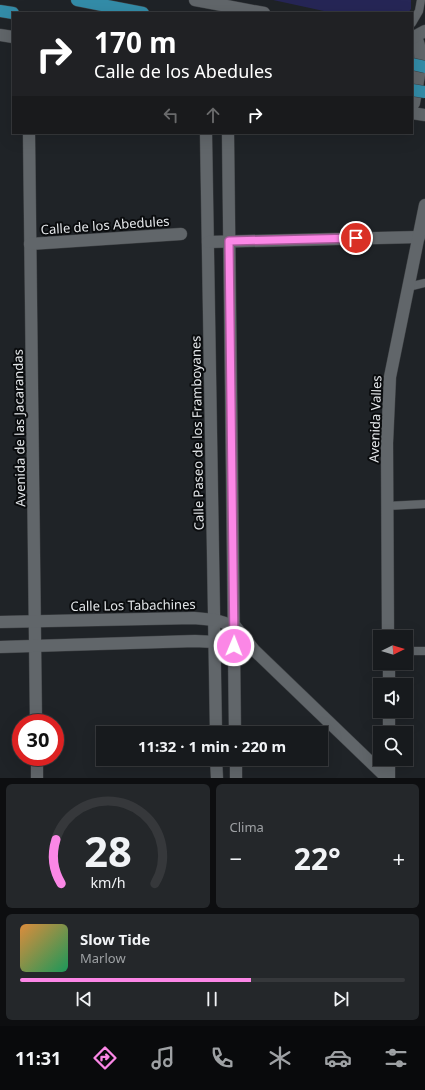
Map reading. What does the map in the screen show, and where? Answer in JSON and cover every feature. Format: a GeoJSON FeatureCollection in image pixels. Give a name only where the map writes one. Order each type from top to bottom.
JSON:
{"type":"FeatureCollection","features":[{"type":"Feature","properties":{"kind":"main road"},"geometry":{"type":"LineString","coordinates":[[77,0],[138,12]]}},
{"type":"Feature","properties":{"kind":"main road"},"geometry":{"type":"LineString","coordinates":[[0,11],[12,13]]}},
{"type":"Feature","properties":{"kind":"main road"},"geometry":{"type":"LineString","coordinates":[[413,64],[425,67]]}},
{"type":"Feature","properties":{"kind":"main road"},"geometry":{"type":"LineString","coordinates":[[413,90],[425,92]]}},
{"type":"Feature","properties":{"kind":"street"},"geometry":{"type":"LineString","coordinates":[[195,0],[259,12]]}},
{"type":"Feature","properties":{"kind":"street"},"geometry":{"type":"LineString","coordinates":[[413,105],[418,77],[420,51],[417,41],[425,31]]}},
{"type":"Feature","properties":{"kind":"street"},"geometry":{"type":"LineString","coordinates":[[0,35],[12,37]]}},
{"type":"Feature","properties":{"kind":"street"},"geometry":{"type":"LineString","coordinates":[[413,113],[425,115]]}},
{"type":"Feature","properties":{"kind":"street","name":"Avenida de las Jacarandas"},"geometry":{"type":"LineString","coordinates":[[29,134],[36,714]]}},
{"type":"Feature","properties":{"kind":"street"},"geometry":{"type":"LineString","coordinates":[[206,139],[228,138],[235,626],[235,726]]}},
{"type":"Feature","properties":{"kind":"street","name":"Calle Paseo de los Framboyanes"},"geometry":{"type":"LineString","coordinates":[[206,139],[216,726]]}},
{"type":"Feature","properties":{"kind":"street","name":"Avenida Valles"},"geometry":{"type":"LineString","coordinates":[[388,630],[390,377],[408,287],[422,238],[425,205]]}},
{"type":"Feature","properties":{"kind":"street","name":"Calle de los Abedules"},"geometry":{"type":"LineString","coordinates":[[30,244],[181,234]]}},
{"type":"Feature","properties":{"kind":"street"},"geometry":{"type":"LineString","coordinates":[[208,242],[422,238]]}},
{"type":"Feature","properties":{"kind":"street","name":"Calle Los Tabachines"},"geometry":{"type":"LineString","coordinates":[[0,622],[194,618],[215,620],[235,626]]}},
{"type":"Feature","properties":{"kind":"street"},"geometry":{"type":"LineString","coordinates":[[235,626],[254,650],[388,778]]}},
{"type":"Feature","properties":{"kind":"street"},"geometry":{"type":"LineString","coordinates":[[0,647],[195,641],[215,642],[254,650]]}},
{"type":"Feature","properties":{"kind":"street"},"geometry":{"type":"LineString","coordinates":[[37,766],[37,778]]}},
{"type":"Feature","properties":{"kind":"street"},"geometry":{"type":"LineString","coordinates":[[216,766],[216,778]]}},
{"type":"Feature","properties":{"kind":"street"},"geometry":{"type":"LineString","coordinates":[[236,766],[236,778]]}},
{"type":"Feature","properties":{"kind":"street"},"geometry":{"type":"LineString","coordinates":[[388,778],[389,766]]}},
{"type":"Feature","properties":{"kind":"lane"},"geometry":{"type":"LineString","coordinates":[[413,21],[419,11],[421,0]]}},
{"type":"Feature","properties":{"kind":"lane"},"geometry":{"type":"LineString","coordinates":[[408,287],[425,283]]}},
{"type":"Feature","properties":{"kind":"lane"},"geometry":{"type":"LineString","coordinates":[[388,506],[425,504]]}},
{"type":"Feature","properties":{"kind":"lane"},"geometry":{"type":"LineString","coordinates":[[413,651],[425,651]]}},
{"type":"Feature","properties":{"kind":"shaded area"},"geometry":{"type":"Polygon","coordinates":[[[273,0],[411,0],[411,9],[409,12],[328,12],[273,0]]]}},
{"type":"Feature","properties":{"kind":"route"},"geometry":{"type":"LineString","coordinates":[[234,646],[229,241],[356,238]]}}]}
